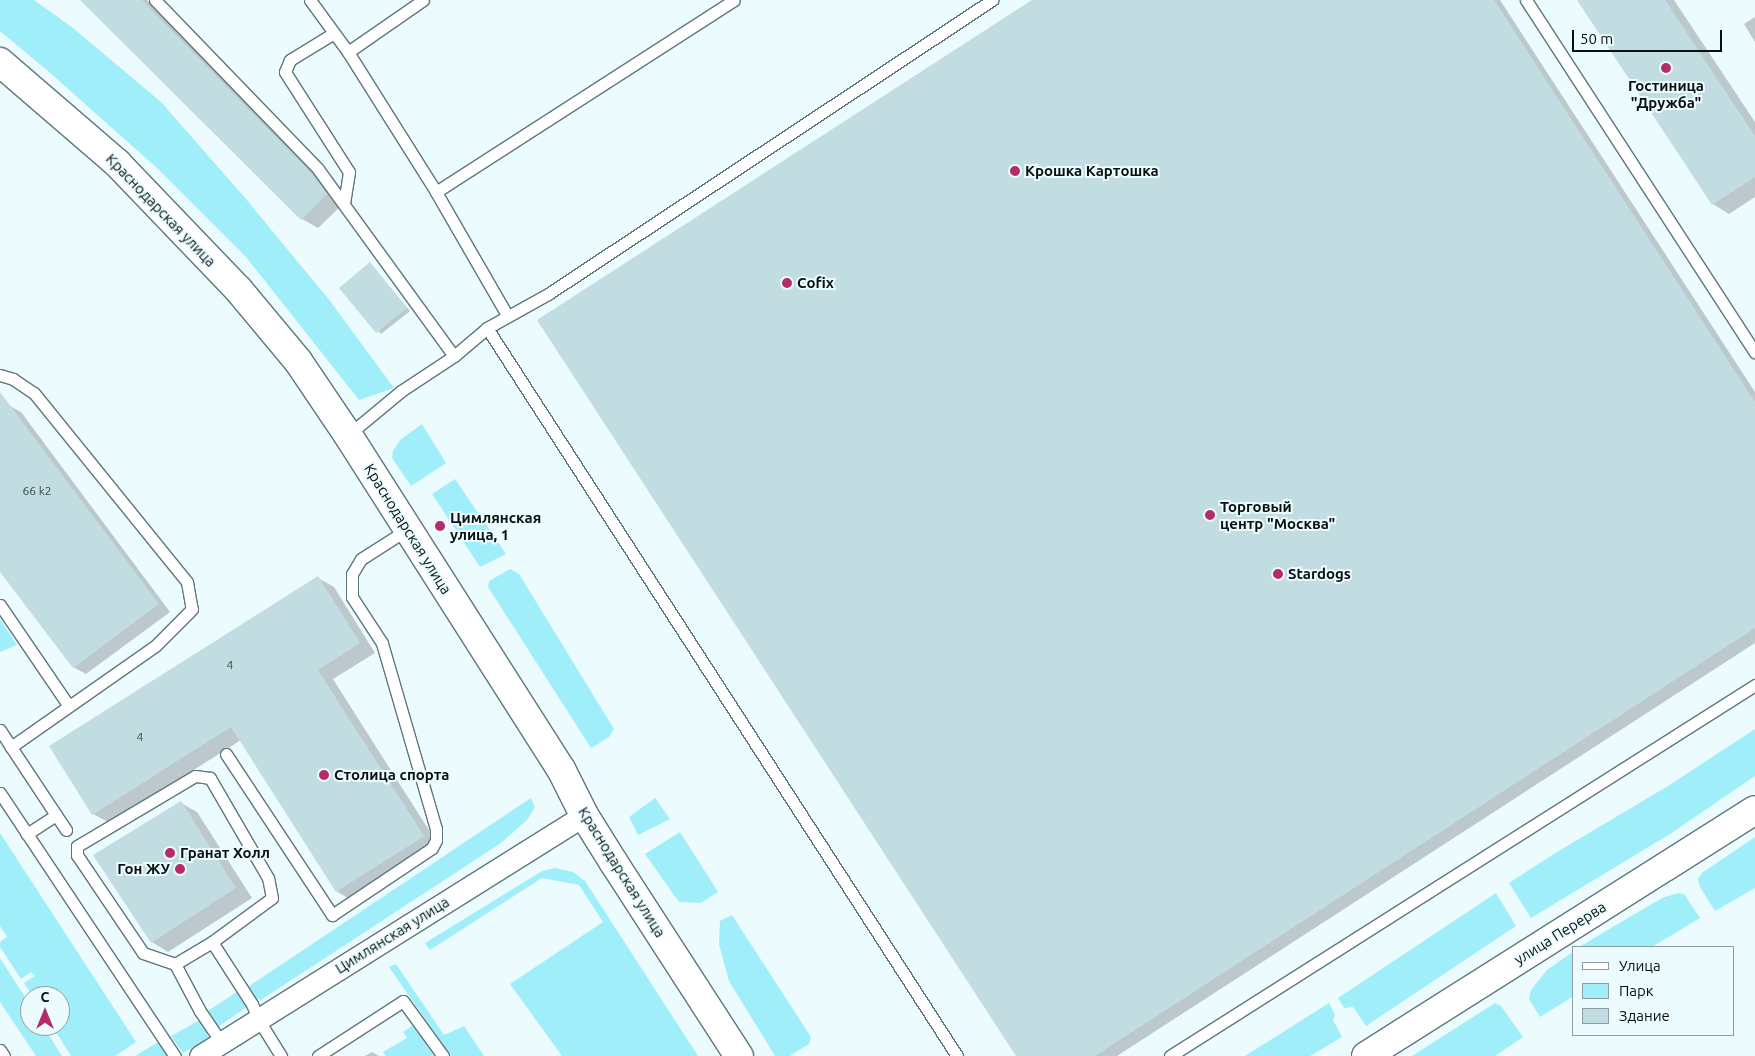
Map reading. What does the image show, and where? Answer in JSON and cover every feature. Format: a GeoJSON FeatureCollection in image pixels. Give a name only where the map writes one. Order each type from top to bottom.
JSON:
{"type":"FeatureCollection","features":[{"type":"Feature","properties":{"kind":"street","name":"Краснодарская улица"},"geometry":{"type":"LineString","coordinates":[[2,67],[117,163],[238,289],[298,361],[348,435],[561,769],[584,815],[739,1056]]}},
{"type":"Feature","properties":{"kind":"street","name":"улица Перерва"},"geometry":{"type":"LineString","coordinates":[[1366,1056],[1755,810]]}},
{"type":"Feature","properties":{"kind":"street","name":"Цимлянская улица"},"geometry":{"type":"LineString","coordinates":[[200,1056],[584,815]]}},
{"type":"Feature","properties":{"kind":"lane"},"geometry":{"type":"LineString","coordinates":[[155,0],[318,168],[454,356]]}},
{"type":"Feature","properties":{"kind":"lane"},"geometry":{"type":"LineString","coordinates":[[310,0],[348,52],[436,192],[507,315]]}},
{"type":"Feature","properties":{"kind":"lane"},"geometry":{"type":"LineString","coordinates":[[348,52],[423,0]]}},
{"type":"Feature","properties":{"kind":"lane"},"geometry":{"type":"LineString","coordinates":[[436,192],[734,0]]}},
{"type":"Feature","properties":{"kind":"lane"},"geometry":{"type":"LineString","coordinates":[[348,435],[401,390],[454,356],[487,328],[507,315],[548,294],[992,0]]}},
{"type":"Feature","properties":{"kind":"lane"},"geometry":{"type":"LineString","coordinates":[[1526,0],[1755,352]]}},
{"type":"Feature","properties":{"kind":"lane"},"geometry":{"type":"LineString","coordinates":[[334,33],[290,60],[285,72],[349,172],[344,202]]}},
{"type":"Feature","properties":{"kind":"lane"},"geometry":{"type":"LineString","coordinates":[[487,328],[957,1056]]}},
{"type":"Feature","properties":{"kind":"lane"},"geometry":{"type":"LineString","coordinates":[[0,375],[13,380],[34,393],[187,582],[192,610],[155,646],[11,747]]}},
{"type":"Feature","properties":{"kind":"lane"},"geometry":{"type":"LineString","coordinates":[[226,754],[332,915],[432,848],[436,840],[436,830],[382,643],[352,597],[352,574],[362,559],[408,529]]}},
{"type":"Feature","properties":{"kind":"lane"},"geometry":{"type":"LineString","coordinates":[[0,605],[69,706]]}},
{"type":"Feature","properties":{"kind":"lane"},"geometry":{"type":"LineString","coordinates":[[1170,1056],[1755,685]]}},
{"type":"Feature","properties":{"kind":"lane"},"geometry":{"type":"LineString","coordinates":[[0,730],[66,830]]}},
{"type":"Feature","properties":{"kind":"lane"},"geometry":{"type":"LineString","coordinates":[[175,964],[212,942],[272,898],[268,878],[210,778],[195,776],[78,846],[78,855],[143,953],[175,964],[200,1011],[221,1042]]}},
{"type":"Feature","properties":{"kind":"lane"},"geometry":{"type":"LineString","coordinates":[[0,793],[175,1056]]}},
{"type":"Feature","properties":{"kind":"lane"},"geometry":{"type":"LineString","coordinates":[[27,834],[56,816]]}},
{"type":"Feature","properties":{"kind":"lane"},"geometry":{"type":"LineString","coordinates":[[212,942],[252,1004],[258,1019],[282,1056]]}},
{"type":"Feature","properties":{"kind":"lane"},"geometry":{"type":"LineString","coordinates":[[318,1056],[403,1001],[442,1056]]}},
{"type":"Feature","properties":{"kind":"lane"},"geometry":{"type":"LineString","coordinates":[[0,1050],[4,1056]]}},
{"type":"Feature","properties":{"kind":"green space"},"geometry":{"type":"Polygon","coordinates":[[[0,0],[34,0],[73,28],[161,102],[246,199],[330,301],[394,388],[359,400],[246,257],[157,168],[0,31],[0,0]]]}},
{"type":"Feature","properties":{"kind":"green space"},"geometry":{"type":"Polygon","coordinates":[[[422,424],[446,463],[411,486],[392,458],[393,451],[400,440],[422,424]]]}},
{"type":"Feature","properties":{"kind":"green space"},"geometry":{"type":"Polygon","coordinates":[[[455,479],[506,554],[480,567],[432,494],[455,479]]]}},
{"type":"Feature","properties":{"kind":"green space"},"geometry":{"type":"Polygon","coordinates":[[[510,569],[519,574],[614,729],[609,737],[591,748],[488,587],[489,581],[510,569]]]}},
{"type":"Feature","properties":{"kind":"green space"},"geometry":{"type":"Polygon","coordinates":[[[0,619],[17,645],[0,652],[0,619]]]}},
{"type":"Feature","properties":{"kind":"green space"},"geometry":{"type":"Polygon","coordinates":[[[1755,729],[1755,776],[1670,834],[1531,918],[1509,883],[1668,786],[1755,729]]]}},
{"type":"Feature","properties":{"kind":"green space"},"geometry":{"type":"Polygon","coordinates":[[[531,798],[535,807],[527,820],[501,843],[261,1000],[252,997],[246,988],[531,798]]]}},
{"type":"Feature","properties":{"kind":"green space"},"geometry":{"type":"Polygon","coordinates":[[[655,798],[670,819],[638,835],[629,817],[655,798]]]}},
{"type":"Feature","properties":{"kind":"green space"},"geometry":{"type":"Polygon","coordinates":[[[680,832],[718,892],[701,903],[679,902],[645,854],[680,832]]]}},
{"type":"Feature","properties":{"kind":"green space"},"geometry":{"type":"Polygon","coordinates":[[[0,833],[136,1042],[115,1056],[71,1056],[58,1036],[70,1036],[70,986],[26,986],[24,983],[35,976],[31,972],[21,979],[0,947],[0,942],[7,937],[0,926],[0,833]]]}},
{"type":"Feature","properties":{"kind":"green space"},"geometry":{"type":"Polygon","coordinates":[[[1755,837],[1755,888],[1715,911],[1700,887],[1698,879],[1702,873],[1755,837]]]}},
{"type":"Feature","properties":{"kind":"green space"},"geometry":{"type":"Polygon","coordinates":[[[555,868],[573,872],[585,881],[698,1056],[562,1056],[510,984],[603,922],[579,885],[542,878],[430,950],[425,943],[542,871],[555,868]]]}},
{"type":"Feature","properties":{"kind":"green space"},"geometry":{"type":"Polygon","coordinates":[[[1496,893],[1516,926],[1366,1026],[1353,1007],[1344,1008],[1338,998],[1496,893]]]}},
{"type":"Feature","properties":{"kind":"green space"},"geometry":{"type":"Polygon","coordinates":[[[1678,893],[1684,894],[1700,918],[1654,946],[1581,946],[1662,898],[1678,893]]]}},
{"type":"Feature","properties":{"kind":"green space"},"geometry":{"type":"Polygon","coordinates":[[[732,915],[811,1037],[809,1044],[790,1056],[775,1056],[729,981],[719,944],[720,921],[732,915]]]}},
{"type":"Feature","properties":{"kind":"green space"},"geometry":{"type":"Polygon","coordinates":[[[1572,952],[1572,997],[1540,1017],[1529,999],[1531,990],[1547,970],[1572,952]]]}},
{"type":"Feature","properties":{"kind":"green space"},"geometry":{"type":"Polygon","coordinates":[[[0,958],[20,989],[20,1032],[0,1002],[0,958]]]}},
{"type":"Feature","properties":{"kind":"green space"},"geometry":{"type":"Polygon","coordinates":[[[396,964],[444,1035],[464,1026],[484,1056],[451,1056],[389,967],[396,964]]]}},
{"type":"Feature","properties":{"kind":"green space"},"geometry":{"type":"Polygon","coordinates":[[[238,991],[248,1006],[218,1027],[208,1011],[238,991]]]}},
{"type":"Feature","properties":{"kind":"green space"},"geometry":{"type":"Polygon","coordinates":[[[1329,1003],[1335,1015],[1333,1020],[1342,1037],[1310,1056],[1245,1056],[1329,1003]]]}},
{"type":"Feature","properties":{"kind":"green space"},"geometry":{"type":"Polygon","coordinates":[[[1495,1003],[1501,1006],[1523,1037],[1495,1056],[1412,1056],[1495,1003]]]}},
{"type":"Feature","properties":{"kind":"green space"},"geometry":{"type":"Polygon","coordinates":[[[200,1020],[209,1038],[183,1053],[171,1036],[200,1020]]]}},
{"type":"Feature","properties":{"kind":"green space"},"geometry":{"type":"Polygon","coordinates":[[[413,1025],[434,1056],[386,1056],[383,1052],[407,1038],[403,1032],[413,1025]]]}},
{"type":"Feature","properties":{"kind":"green space"},"geometry":{"type":"Polygon","coordinates":[[[23,1036],[49,1036],[62,1056],[36,1056],[23,1036]]]}},
{"type":"Feature","properties":{"kind":"green space"},"geometry":{"type":"Polygon","coordinates":[[[160,1041],[168,1056],[135,1056],[160,1041]]]}},
{"type":"Feature","properties":{"kind":"building"},"geometry":{"type":"Polygon","coordinates":[[[80,0],[142,0],[312,174],[327,194],[301,220],[80,0]]]}},
{"type":"Feature","properties":{"kind":"building","name":"Торговый центр \"Москва\""},"geometry":{"type":"Polygon","coordinates":[[[1032,0],[1494,0],[1755,402],[1755,628],[1095,1056],[1016,1056],[537,320],[1032,0]]]}},
{"type":"Feature","properties":{"kind":"building","name":"Гостиница \"Дружба\""},"geometry":{"type":"Polygon","coordinates":[[[1577,0],[1665,0],[1755,136],[1755,177],[1712,205],[1577,0]]]}},
{"type":"Feature","properties":{"kind":"building"},"geometry":{"type":"Polygon","coordinates":[[[370,262],[407,308],[376,333],[339,288],[370,262]]]}},
{"type":"Feature","properties":{"kind":"building"},"geometry":{"type":"Polygon","coordinates":[[[0,392],[159,604],[73,668],[0,572],[0,392]]]}},
{"type":"Feature","properties":{"kind":"building"},"geometry":{"type":"Polygon","coordinates":[[[318,576],[360,643],[318,670],[424,836],[336,892],[231,727],[92,815],[49,746],[318,576]]]}},
{"type":"Feature","properties":{"kind":"building"},"geometry":{"type":"Polygon","coordinates":[[[181,801],[236,888],[151,943],[93,855],[181,801]]]}},
{"type":"Feature","properties":{"kind":"place","name":"Гостиница \"Дружба\""},"geometry":{"type":"Point","coordinates":[1666,68]}},
{"type":"Feature","properties":{"kind":"place","name":"Крошка Картошка"},"geometry":{"type":"Point","coordinates":[1015,171]}},
{"type":"Feature","properties":{"kind":"place","name":"Cofix"},"geometry":{"type":"Point","coordinates":[787,283]}},
{"type":"Feature","properties":{"kind":"place","name":"Торговый центр \"Москва\""},"geometry":{"type":"Point","coordinates":[1210,515]}},
{"type":"Feature","properties":{"kind":"place","name":"Цимлянская улица, 1"},"geometry":{"type":"Point","coordinates":[440,526]}},
{"type":"Feature","properties":{"kind":"place","name":"Stardogs"},"geometry":{"type":"Point","coordinates":[1278,574]}},
{"type":"Feature","properties":{"kind":"place","name":"Столица спорта"},"geometry":{"type":"Point","coordinates":[324,775]}},
{"type":"Feature","properties":{"kind":"place","name":"Гранат Холл"},"geometry":{"type":"Point","coordinates":[170,853]}},
{"type":"Feature","properties":{"kind":"place","name":"Гон ЖУ"},"geometry":{"type":"Point","coordinates":[180,869]}}]}
